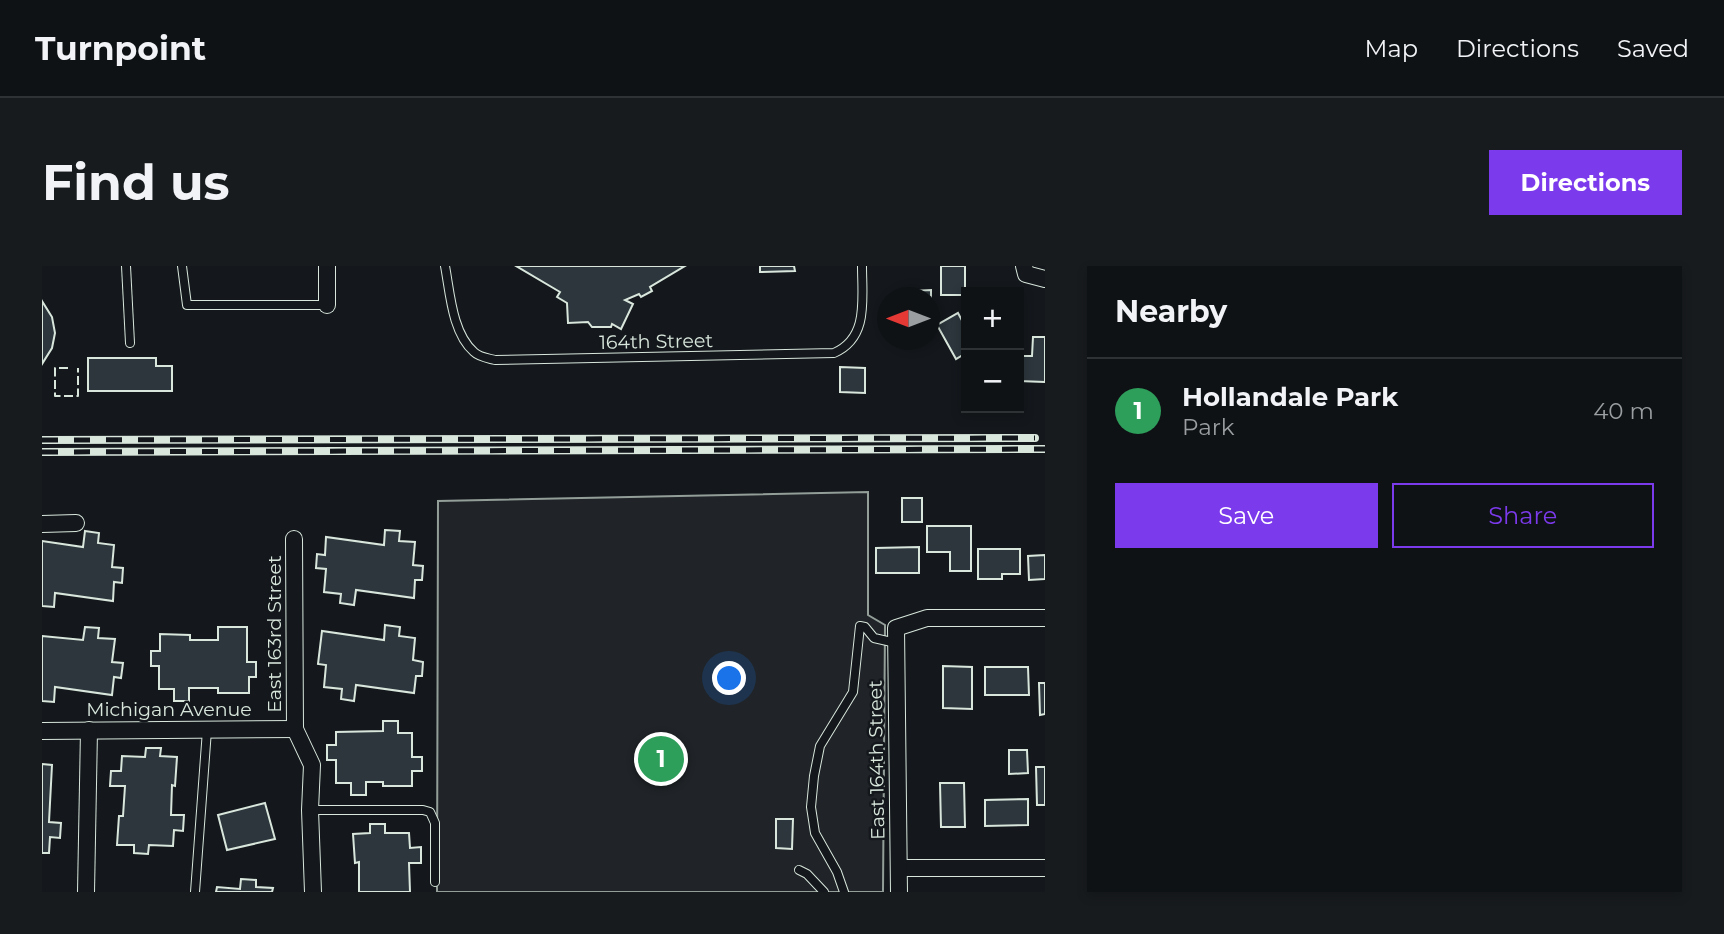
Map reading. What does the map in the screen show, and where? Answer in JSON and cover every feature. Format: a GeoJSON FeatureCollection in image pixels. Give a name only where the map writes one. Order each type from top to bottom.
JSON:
{"type":"FeatureCollection","features":[{"type":"Feature","properties":{"kind":"street"},"geometry":{"type":"LineString","coordinates":[[327,266],[327,305]]}},
{"type":"Feature","properties":{"kind":"street"},"geometry":{"type":"LineString","coordinates":[[1025,270],[1045,279]]}},
{"type":"Feature","properties":{"kind":"street"},"geometry":{"type":"LineString","coordinates":[[42,524],[76,523]]}},
{"type":"Feature","properties":{"kind":"street","name":"East 163rd Street"},"geometry":{"type":"LineString","coordinates":[[294,540],[295,729],[312,765],[310,810],[313,892]]}},
{"type":"Feature","properties":{"kind":"street"},"geometry":{"type":"LineString","coordinates":[[895,636],[927,618],[1045,618]]}},
{"type":"Feature","properties":{"kind":"street","name":"East 164th Street"},"geometry":{"type":"LineString","coordinates":[[895,636],[899,892]]}},
{"type":"Feature","properties":{"kind":"street","name":"Michigan Avenue"},"geometry":{"type":"LineString","coordinates":[[42,731],[295,729]]}},
{"type":"Feature","properties":{"kind":"street"},"geometry":{"type":"LineString","coordinates":[[86,892],[89,730]]}},
{"type":"Feature","properties":{"kind":"street"},"geometry":{"type":"LineString","coordinates":[[899,868],[1045,868]]}},
{"type":"Feature","properties":{"kind":"lane"},"geometry":{"type":"LineString","coordinates":[[126,266],[130,343]]}},
{"type":"Feature","properties":{"kind":"lane"},"geometry":{"type":"LineString","coordinates":[[182,266],[187,305],[327,305]]}},
{"type":"Feature","properties":{"kind":"lane","name":"164th Street"},"geometry":{"type":"LineString","coordinates":[[445,266],[455,315],[463,337],[473,351],[482,357],[495,359],[834,353],[847,347],[859,326],[862,266]]}},
{"type":"Feature","properties":{"kind":"lane"},"geometry":{"type":"LineString","coordinates":[[844,892],[837,872],[814,834],[811,807],[814,776],[820,746],[853,692],[860,626],[865,627],[874,638],[895,636]]}},
{"type":"Feature","properties":{"kind":"lane"},"geometry":{"type":"LineString","coordinates":[[195,892],[207,730]]}},
{"type":"Feature","properties":{"kind":"lane"},"geometry":{"type":"LineString","coordinates":[[310,810],[430,812],[435,823],[435,882]]}},
{"type":"Feature","properties":{"kind":"lane"},"geometry":{"type":"LineString","coordinates":[[799,870],[807,874],[824,892]]}},
{"type":"Feature","properties":{"kind":"shaded area"},"geometry":{"type":"Polygon","coordinates":[[[868,492],[868,615],[885,625],[883,892],[437,892],[438,501],[868,492]]]}},
{"type":"Feature","properties":{"kind":"building"},"geometry":{"type":"Polygon","coordinates":[[[516,266],[685,266],[650,287],[652,291],[641,297],[639,294],[625,300],[633,304],[621,329],[612,324],[611,327],[592,327],[588,322],[568,323],[567,303],[557,297],[560,292],[516,266]]]}},
{"type":"Feature","properties":{"kind":"building"},"geometry":{"type":"Polygon","coordinates":[[[760,266],[794,266],[795,271],[760,272],[760,266]]]}},
{"type":"Feature","properties":{"kind":"building"},"geometry":{"type":"Polygon","coordinates":[[[941,266],[965,266],[965,287],[961,287],[961,295],[941,295],[941,266]]]}},
{"type":"Feature","properties":{"kind":"building"},"geometry":{"type":"Polygon","coordinates":[[[42,301],[52,317],[55,333],[52,348],[42,364],[42,301]]]}},
{"type":"Feature","properties":{"kind":"building"},"geometry":{"type":"Polygon","coordinates":[[[958,313],[961,319],[961,356],[956,359],[940,330],[940,323],[958,313]]]}},
{"type":"Feature","properties":{"kind":"building"},"geometry":{"type":"Polygon","coordinates":[[[1033,337],[1045,337],[1045,382],[1024,381],[1024,356],[1032,356],[1033,337]]]}},
{"type":"Feature","properties":{"kind":"building"},"geometry":{"type":"Polygon","coordinates":[[[88,358],[156,358],[156,366],[172,366],[172,391],[88,391],[88,358]]]}},
{"type":"Feature","properties":{"kind":"building"},"geometry":{"type":"Polygon","coordinates":[[[840,367],[865,368],[865,393],[840,392],[840,367]]]}},
{"type":"Feature","properties":{"kind":"building"},"geometry":{"type":"Polygon","coordinates":[[[902,498],[922,498],[922,522],[902,522],[902,498]]]}},
{"type":"Feature","properties":{"kind":"building"},"geometry":{"type":"Polygon","coordinates":[[[927,526],[971,526],[971,571],[950,571],[950,552],[927,552],[927,526]]]}},
{"type":"Feature","properties":{"kind":"building"},"geometry":{"type":"Polygon","coordinates":[[[385,530],[400,531],[399,541],[415,542],[413,565],[423,566],[422,580],[415,580],[414,598],[356,590],[354,605],[340,603],[341,594],[324,592],[326,569],[316,568],[317,554],[325,555],[326,537],[384,545],[385,530]]]}},
{"type":"Feature","properties":{"kind":"building"},"geometry":{"type":"Polygon","coordinates":[[[85,531],[99,533],[98,543],[114,545],[112,567],[123,568],[122,583],[114,582],[113,601],[55,593],[54,607],[42,606],[42,541],[83,547],[85,531]]]}},
{"type":"Feature","properties":{"kind":"building"},"geometry":{"type":"Polygon","coordinates":[[[919,547],[919,573],[876,573],[876,548],[919,547]]]}},
{"type":"Feature","properties":{"kind":"building"},"geometry":{"type":"Polygon","coordinates":[[[978,549],[1020,549],[1020,574],[1002,574],[1002,579],[978,579],[978,549]]]}},
{"type":"Feature","properties":{"kind":"building"},"geometry":{"type":"Polygon","coordinates":[[[1045,555],[1045,579],[1029,580],[1028,556],[1045,555]]]}},
{"type":"Feature","properties":{"kind":"building"},"geometry":{"type":"Polygon","coordinates":[[[385,625],[400,627],[399,636],[415,638],[413,660],[423,662],[422,676],[416,676],[414,693],[356,685],[354,701],[341,699],[342,689],[324,687],[326,665],[318,664],[322,631],[384,640],[385,625]]]}},
{"type":"Feature","properties":{"kind":"building"},"geometry":{"type":"Polygon","coordinates":[[[85,627],[99,628],[98,638],[115,639],[112,662],[123,663],[121,678],[114,677],[112,695],[55,687],[54,702],[42,701],[42,636],[83,640],[85,627]]]}},
{"type":"Feature","properties":{"kind":"building"},"geometry":{"type":"Polygon","coordinates":[[[218,627],[247,627],[247,662],[256,662],[256,677],[249,677],[249,693],[218,693],[218,688],[189,688],[189,701],[174,701],[174,689],[159,689],[159,666],[151,666],[151,651],[160,651],[160,634],[190,635],[190,640],[218,640],[218,627]]]}},
{"type":"Feature","properties":{"kind":"building"},"geometry":{"type":"Polygon","coordinates":[[[943,666],[972,667],[972,709],[943,708],[943,666]]]}},
{"type":"Feature","properties":{"kind":"building"},"geometry":{"type":"Polygon","coordinates":[[[985,667],[1028,667],[1029,695],[985,695],[985,667]]]}},
{"type":"Feature","properties":{"kind":"building"},"geometry":{"type":"Polygon","coordinates":[[[1039,683],[1045,683],[1045,714],[1040,715],[1039,683]]]}},
{"type":"Feature","properties":{"kind":"building"},"geometry":{"type":"Polygon","coordinates":[[[383,721],[398,721],[398,733],[412,733],[412,757],[422,757],[422,771],[412,771],[412,786],[383,786],[383,782],[366,782],[366,795],[351,795],[351,783],[336,783],[336,760],[327,760],[327,745],[336,745],[336,732],[383,731],[383,721]]]}},
{"type":"Feature","properties":{"kind":"building"},"geometry":{"type":"Polygon","coordinates":[[[146,748],[161,748],[160,756],[177,757],[171,815],[184,815],[183,831],[174,830],[173,846],[149,845],[148,854],[134,853],[134,845],[117,845],[125,786],[110,786],[111,771],[121,771],[122,756],[145,757],[146,748]]]}},
{"type":"Feature","properties":{"kind":"building"},"geometry":{"type":"Polygon","coordinates":[[[1009,750],[1027,750],[1028,773],[1009,774],[1009,750]]]}},
{"type":"Feature","properties":{"kind":"building"},"geometry":{"type":"Polygon","coordinates":[[[42,764],[52,765],[49,822],[61,823],[60,838],[50,837],[49,853],[42,853],[42,764]]]}},
{"type":"Feature","properties":{"kind":"building"},"geometry":{"type":"Polygon","coordinates":[[[1036,767],[1045,767],[1045,805],[1037,805],[1036,767]]]}},
{"type":"Feature","properties":{"kind":"building"},"geometry":{"type":"Polygon","coordinates":[[[940,783],[964,783],[965,827],[941,827],[940,783]]]}},
{"type":"Feature","properties":{"kind":"building"},"geometry":{"type":"Polygon","coordinates":[[[1028,799],[1028,825],[985,826],[985,800],[1028,799]]]}},
{"type":"Feature","properties":{"kind":"building"},"geometry":{"type":"Polygon","coordinates":[[[265,803],[275,839],[227,850],[218,815],[265,803]]]}},
{"type":"Feature","properties":{"kind":"building"},"geometry":{"type":"Polygon","coordinates":[[[776,819],[793,819],[792,849],[776,848],[776,819]]]}},
{"type":"Feature","properties":{"kind":"building"},"geometry":{"type":"Polygon","coordinates":[[[370,824],[385,824],[385,833],[409,833],[410,848],[421,847],[421,863],[409,863],[410,892],[359,892],[359,862],[355,863],[353,834],[370,833],[370,824]]]}},
{"type":"Feature","properties":{"kind":"building"},"geometry":{"type":"Polygon","coordinates":[[[241,879],[256,880],[256,887],[273,888],[272,892],[216,892],[217,887],[240,889],[241,879]]]}},
{"type":"Feature","properties":{"kind":"railway"},"geometry":{"type":"LineString","coordinates":[[42,440],[1035,438]]}},
{"type":"Feature","properties":{"kind":"railway"},"geometry":{"type":"LineString","coordinates":[[42,452],[1045,449]]}},
{"type":"Feature","properties":{"kind":"fence"},"geometry":{"type":"LineString","coordinates":[[68,368],[55,368],[55,396],[78,396],[78,368]]}},
{"type":"Feature","properties":{"kind":"place","name":"Hollandale Park"},"geometry":{"type":"Point","coordinates":[661,759]}}]}
